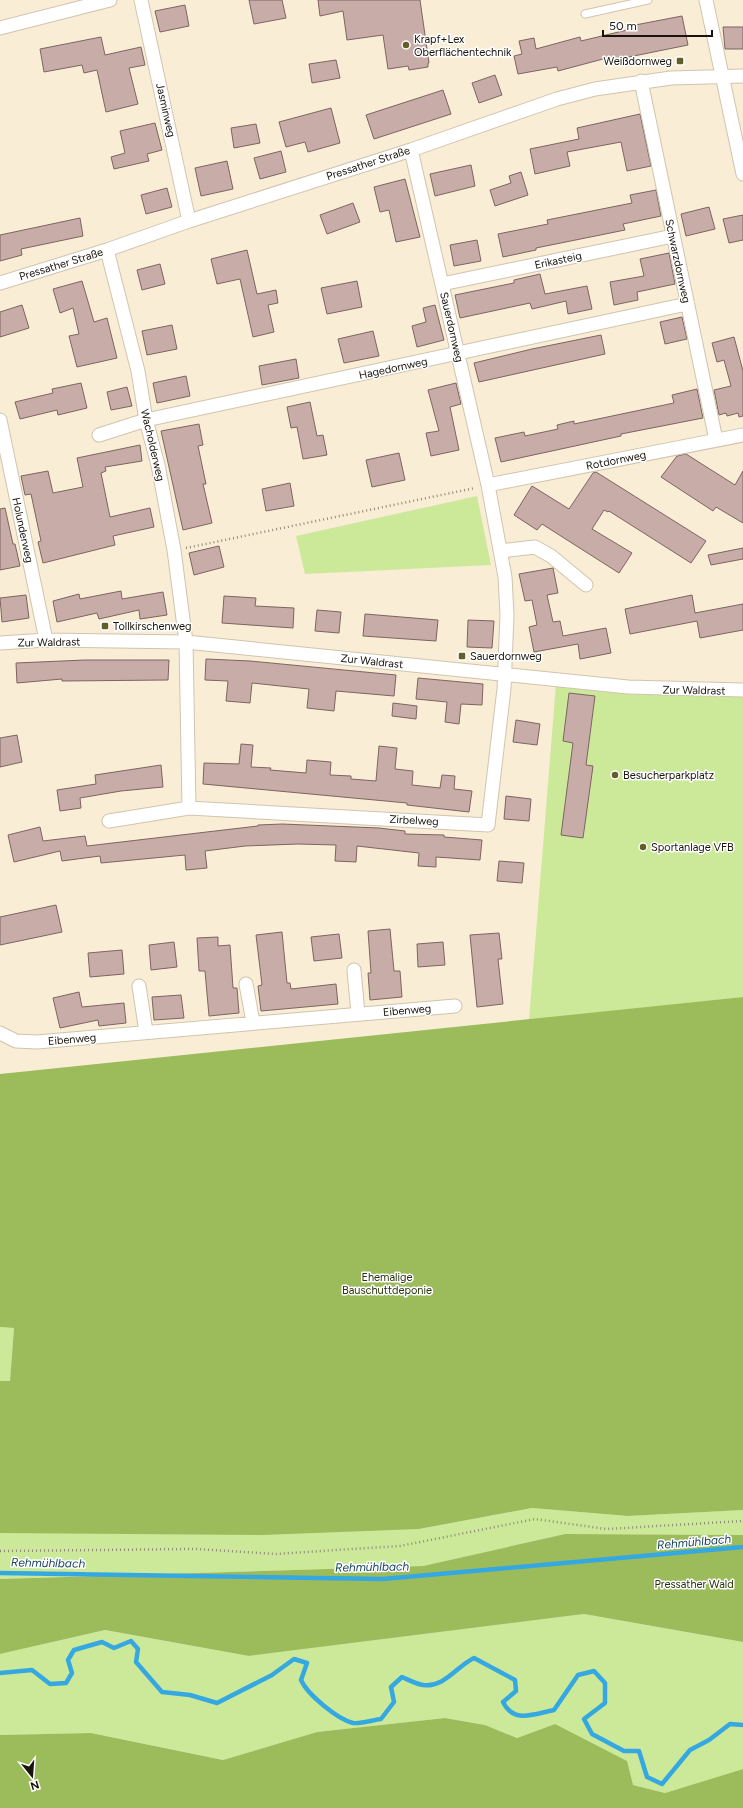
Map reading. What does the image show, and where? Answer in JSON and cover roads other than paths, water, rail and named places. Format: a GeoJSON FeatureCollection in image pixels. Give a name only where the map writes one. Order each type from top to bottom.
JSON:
{"type":"FeatureCollection","features":[{"type":"Feature","properties":{"kind":"street"},"geometry":{"type":"LineString","coordinates":[[0,28],[110,0]]}},
{"type":"Feature","properties":{"kind":"street","name":"Jasminweg"},"geometry":{"type":"LineString","coordinates":[[141,0],[189,221]]}},
{"type":"Feature","properties":{"kind":"street"},"geometry":{"type":"LineString","coordinates":[[706,0],[743,174]]}},
{"type":"Feature","properties":{"kind":"street","name":"Pressather Straße"},"geometry":{"type":"LineString","coordinates":[[0,283],[107,250],[189,221],[411,150],[557,99],[595,89],[671,78],[743,76]]}},
{"type":"Feature","properties":{"kind":"street","name":"Schwarzdornweg"},"geometry":{"type":"LineString","coordinates":[[641,82],[716,440]]}},
{"type":"Feature","properties":{"kind":"street","name":"Sauerdornweg"},"geometry":{"type":"LineString","coordinates":[[411,150],[488,485],[500,551],[507,615],[504,675]]}},
{"type":"Feature","properties":{"kind":"street","name":"Erikasteig"},"geometry":{"type":"LineString","coordinates":[[442,284],[673,236]]}},
{"type":"Feature","properties":{"kind":"street","name":"Wacholderweg"},"geometry":{"type":"LineString","coordinates":[[107,250],[138,371],[146,420],[158,465],[174,550],[186,642]]}},
{"type":"Feature","properties":{"kind":"street","name":"Hagedornweg"},"geometry":{"type":"LineString","coordinates":[[99,435],[146,420],[687,304]]}},
{"type":"Feature","properties":{"kind":"street","name":"Holunderweg"},"geometry":{"type":"LineString","coordinates":[[0,420],[46,640]]}},
{"type":"Feature","properties":{"kind":"street","name":"Rotdornweg"},"geometry":{"type":"LineString","coordinates":[[488,485],[743,435]]}},
{"type":"Feature","properties":{"kind":"street"},"geometry":{"type":"LineString","coordinates":[[500,551],[534,547],[551,556],[586,585]]}},
{"type":"Feature","properties":{"kind":"street","name":"Zur Waldrast"},"geometry":{"type":"LineString","coordinates":[[0,643],[46,640],[186,642],[504,675],[660,689],[743,690]]}},
{"type":"Feature","properties":{"kind":"street"},"geometry":{"type":"LineString","coordinates":[[186,642],[189,808]]}},
{"type":"Feature","properties":{"kind":"street","name":"Zirbelweg"},"geometry":{"type":"LineString","coordinates":[[109,821],[189,808],[488,825],[504,689],[504,675]]}},
{"type":"Feature","properties":{"kind":"street"},"geometry":{"type":"LineString","coordinates":[[354,970],[358,1014]]}},
{"type":"Feature","properties":{"kind":"street"},"geometry":{"type":"LineString","coordinates":[[246,984],[253,1022]]}},
{"type":"Feature","properties":{"kind":"street"},"geometry":{"type":"LineString","coordinates":[[139,986],[146,1032]]}},
{"type":"Feature","properties":{"kind":"street","name":"Eibenweg"},"geometry":{"type":"LineString","coordinates":[[0,1033],[16,1041],[37,1042],[253,1022],[455,1006]]}},
{"type":"Feature","properties":{"kind":"lane"},"geometry":{"type":"LineString","coordinates":[[585,14],[648,0]]}},
{"type":"Feature","properties":{"kind":"waterway","name":"Rehmühlbach"},"geometry":{"type":"LineString","coordinates":[[0,1573],[383,1579],[743,1547]]}},
{"type":"Feature","properties":{"kind":"waterway"},"geometry":{"type":"LineString","coordinates":[[0,1673],[32,1670],[50,1684],[66,1683],[72,1673],[68,1660],[74,1650],[102,1642],[114,1648],[131,1641],[138,1649],[136,1662],[162,1692],[190,1695],[217,1703],[272,1675],[294,1659],[307,1663],[301,1680],[309,1692],[339,1717],[346,1721],[356,1723],[381,1719],[394,1702],[391,1687],[402,1677],[412,1682],[423,1685],[431,1685],[444,1680],[474,1658],[515,1680],[516,1691],[503,1702],[507,1709],[513,1713],[525,1716],[554,1710],[578,1675],[594,1671],[605,1683],[605,1703],[584,1719],[592,1734],[624,1751],[639,1751],[647,1777],[662,1784],[690,1750],[709,1740],[730,1724],[743,1725]]}},
{"type":"Feature","properties":{"kind":"place","name":"Krapf+Lex Oberflächentechnik"},"geometry":{"type":"Point","coordinates":[406,45]}},
{"type":"Feature","properties":{"kind":"place","name":"Weißdornweg"},"geometry":{"type":"Point","coordinates":[680,61]}},
{"type":"Feature","properties":{"kind":"place","name":"Tollkirschenweg"},"geometry":{"type":"Point","coordinates":[105,626]}},
{"type":"Feature","properties":{"kind":"place","name":"Sauerdornweg"},"geometry":{"type":"Point","coordinates":[462,656]}},
{"type":"Feature","properties":{"kind":"place","name":"Besucherparkplatz"},"geometry":{"type":"Point","coordinates":[615,775]}},
{"type":"Feature","properties":{"kind":"place","name":"Sportanlage VFB"},"geometry":{"type":"Point","coordinates":[643,847]}},
{"type":"Feature","properties":{"kind":"park label","name":"Ehemalige Bauschuttdeponie"},"geometry":{"type":"Point","coordinates":[387,1283]}},
{"type":"Feature","properties":{"kind":"park label","name":"Pressather Wald"},"geometry":{"type":"Point","coordinates":[694,1584]}}]}
